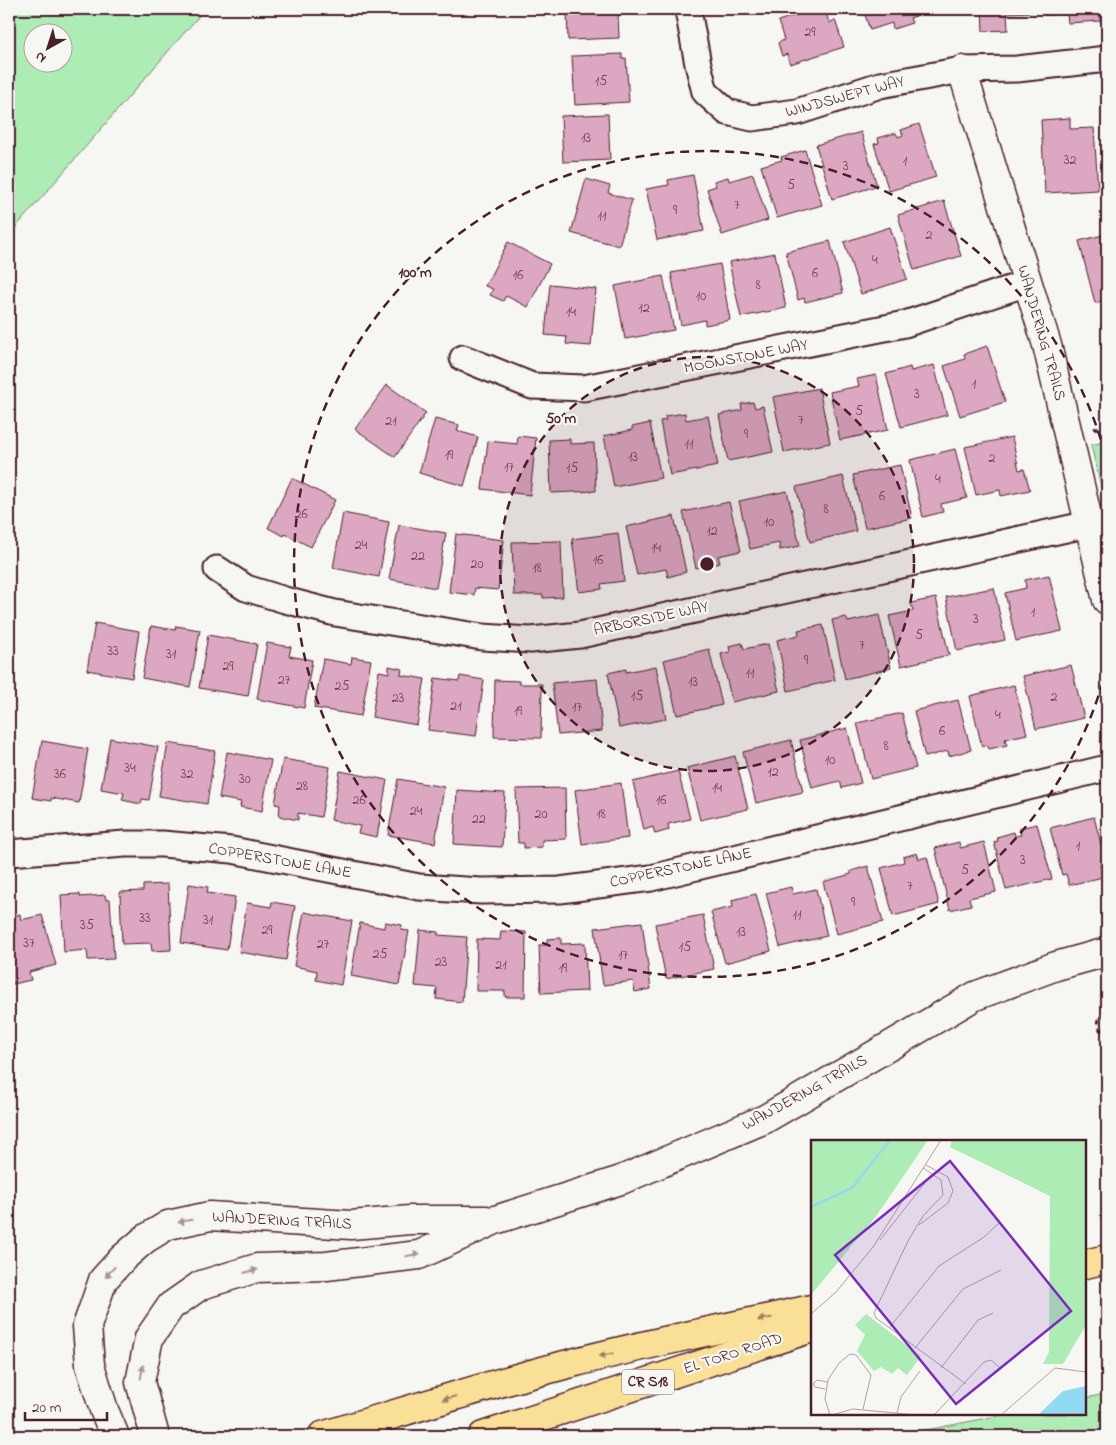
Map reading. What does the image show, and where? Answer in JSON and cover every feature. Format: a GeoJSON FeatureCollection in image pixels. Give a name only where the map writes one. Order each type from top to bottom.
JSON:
{"type":"FeatureCollection","features":[{"type":"Feature","properties":{"kind":"main road"},"geometry":{"type":"LineString","coordinates":[[1086,1264],[1107,1259]]}},
{"type":"Feature","properties":{"kind":"main road"},"geometry":{"type":"LineString","coordinates":[[322,1436],[575,1362],[811,1309]]}},
{"type":"Feature","properties":{"kind":"main road","name":"EL TORO ROAD"},"geometry":{"type":"LineString","coordinates":[[483,1436],[811,1328]]}},
{"type":"Feature","properties":{"kind":"street","name":"WINDSWEPT WAY"},"geometry":{"type":"LineString","coordinates":[[688,10],[705,92],[727,112],[752,118],[796,112],[880,86],[962,70],[1017,69],[1107,59]]}},
{"type":"Feature","properties":{"kind":"street","name":"WANDERING TRAILS"},"geometry":{"type":"LineString","coordinates":[[962,70],[1047,345],[1107,600]]}},
{"type":"Feature","properties":{"kind":"street","name":"MOONSTONE WAY"},"geometry":{"type":"LineString","coordinates":[[463,358],[532,386],[584,388],[906,324],[1027,282]]}},
{"type":"Feature","properties":{"kind":"street","name":"ARBORSIDE WAY"},"geometry":{"type":"LineString","coordinates":[[217,569],[246,588],[335,613],[482,637],[531,640],[580,635],[1089,524]]}},
{"type":"Feature","properties":{"kind":"street","name":"COPPERSTONE LANE"},"geometry":{"type":"LineString","coordinates":[[9,853],[125,844],[162,844],[232,850],[419,887],[481,891],[560,890],[651,878],[1107,768]]}},
{"type":"Feature","properties":{"kind":"street","name":"WANDERING TRAILS"},"geometry":{"type":"LineString","coordinates":[[155,1436],[140,1382],[149,1338],[171,1306],[201,1285],[257,1268],[326,1266],[419,1255],[495,1220],[621,1180],[765,1119],[975,996],[1056,966],[1107,952]]}},
{"type":"Feature","properties":{"kind":"street","name":"WANDERING TRAILS"},"geometry":{"type":"LineString","coordinates":[[115,1436],[104,1410],[90,1364],[87,1326],[103,1280],[123,1258],[146,1238],[168,1225],[210,1216],[351,1225],[410,1220],[495,1220]]}},
{"type":"Feature","properties":{"kind":"path"},"geometry":{"type":"LineString","coordinates":[[1107,1015],[1098,1020],[1100,1030],[1107,1030]]}},
{"type":"Feature","properties":{"kind":"green space"},"geometry":{"type":"Polygon","coordinates":[[[9,9],[205,9],[9,235],[9,9]]]}},
{"type":"Feature","properties":{"kind":"green space"},"geometry":{"type":"Polygon","coordinates":[[[1107,441],[1107,511],[1091,445],[1107,441]]]}},
{"type":"Feature","properties":{"kind":"green space"},"geometry":{"type":"Polygon","coordinates":[[[1107,1394],[1107,1436],[896,1436],[1002,1415],[1086,1415],[1086,1398],[1107,1394]]]}},
{"type":"Feature","properties":{"kind":"building"},"geometry":{"type":"Polygon","coordinates":[[[567,9],[625,9],[625,14],[618,15],[619,38],[568,40],[567,9]]]}},
{"type":"Feature","properties":{"kind":"building"},"geometry":{"type":"Polygon","coordinates":[[[769,9],[786,9],[771,14],[769,9]]]}},
{"type":"Feature","properties":{"kind":"building"},"geometry":{"type":"Polygon","coordinates":[[[815,9],[825,9],[829,23],[835,20],[844,47],[790,64],[787,54],[782,56],[778,43],[784,40],[778,21],[815,9]]]}},
{"type":"Feature","properties":{"kind":"building"},"geometry":{"type":"Polygon","coordinates":[[[863,9],[913,9],[916,16],[910,18],[912,23],[893,29],[892,23],[870,30],[863,9]]]}},
{"type":"Feature","properties":{"kind":"building"},"geometry":{"type":"Polygon","coordinates":[[[982,9],[1036,9],[1036,12],[1007,13],[1008,30],[983,31],[982,9]]]}},
{"type":"Feature","properties":{"kind":"building"},"geometry":{"type":"Polygon","coordinates":[[[1045,9],[1099,9],[1100,21],[1068,23],[1067,14],[1045,15],[1045,9]]]}},
{"type":"Feature","properties":{"kind":"building"},"geometry":{"type":"Polygon","coordinates":[[[622,54],[622,59],[626,58],[629,102],[575,105],[572,56],[622,54]]]}},
{"type":"Feature","properties":{"kind":"building"},"geometry":{"type":"Polygon","coordinates":[[[608,114],[610,160],[563,162],[561,116],[608,114]]]}},
{"type":"Feature","properties":{"kind":"building"},"geometry":{"type":"Polygon","coordinates":[[[1070,118],[1070,129],[1094,128],[1098,190],[1045,193],[1041,120],[1070,118]]]}},
{"type":"Feature","properties":{"kind":"building"},"geometry":{"type":"Polygon","coordinates":[[[919,124],[936,177],[889,191],[874,144],[879,143],[878,138],[896,133],[898,137],[903,135],[901,130],[919,124]]]}},
{"type":"Feature","properties":{"kind":"building"},"geometry":{"type":"Polygon","coordinates":[[[861,132],[877,186],[832,199],[816,145],[861,132]]]}},
{"type":"Feature","properties":{"kind":"building"},"geometry":{"type":"Polygon","coordinates":[[[805,150],[822,205],[777,218],[761,166],[782,160],[781,157],[805,150]]]}},
{"type":"Feature","properties":{"kind":"building"},"geometry":{"type":"Polygon","coordinates":[[[753,174],[768,220],[722,235],[707,189],[716,186],[714,181],[728,177],[729,181],[753,174]]]}},
{"type":"Feature","properties":{"kind":"building"},"geometry":{"type":"Polygon","coordinates":[[[693,175],[704,231],[657,240],[646,189],[669,185],[668,180],[693,175]]]}},
{"type":"Feature","properties":{"kind":"building"},"geometry":{"type":"Polygon","coordinates":[[[586,179],[610,186],[608,193],[632,200],[619,246],[571,233],[586,179]]]}},
{"type":"Feature","properties":{"kind":"building"},"geometry":{"type":"Polygon","coordinates":[[[944,201],[961,256],[914,270],[898,215],[944,201]]]}},
{"type":"Feature","properties":{"kind":"building"},"geometry":{"type":"Polygon","coordinates":[[[890,227],[907,279],[861,294],[844,242],[890,227]]]}},
{"type":"Feature","properties":{"kind":"building"},"geometry":{"type":"Polygon","coordinates":[[[1107,234],[1107,300],[1095,303],[1079,241],[1107,234]]]}},
{"type":"Feature","properties":{"kind":"building"},"geometry":{"type":"Polygon","coordinates":[[[830,241],[843,293],[805,302],[804,298],[798,300],[786,252],[830,241]]]}},
{"type":"Feature","properties":{"kind":"building"},"geometry":{"type":"Polygon","coordinates":[[[508,242],[550,264],[528,307],[506,296],[503,301],[490,295],[493,289],[485,286],[508,242]]]}},
{"type":"Feature","properties":{"kind":"building"},"geometry":{"type":"Polygon","coordinates":[[[775,253],[786,308],[741,317],[729,262],[775,253]]]}},
{"type":"Feature","properties":{"kind":"building"},"geometry":{"type":"Polygon","coordinates":[[[720,264],[730,320],[705,325],[705,320],[681,325],[671,273],[720,264]]]}},
{"type":"Feature","properties":{"kind":"building"},"geometry":{"type":"Polygon","coordinates":[[[663,276],[674,330],[625,339],[615,286],[663,276]]]}},
{"type":"Feature","properties":{"kind":"building"},"geometry":{"type":"Polygon","coordinates":[[[550,284],[596,289],[591,346],[566,344],[567,337],[545,335],[550,284]]]}},
{"type":"Feature","properties":{"kind":"building"},"geometry":{"type":"Polygon","coordinates":[[[987,346],[1005,402],[960,416],[944,366],[965,359],[964,354],[987,346]]]}},
{"type":"Feature","properties":{"kind":"building"},"geometry":{"type":"Polygon","coordinates":[[[934,365],[947,415],[901,427],[886,374],[910,367],[911,371],[934,365]]]}},
{"type":"Feature","properties":{"kind":"building"},"geometry":{"type":"Polygon","coordinates":[[[876,375],[888,430],[840,440],[830,392],[859,386],[857,379],[876,375]]]}},
{"type":"Feature","properties":{"kind":"building"},"geometry":{"type":"Polygon","coordinates":[[[387,385],[426,413],[395,457],[355,429],[387,385]]]}},
{"type":"Feature","properties":{"kind":"building"},"geometry":{"type":"Polygon","coordinates":[[[819,388],[830,443],[784,452],[773,397],[819,388]]]}},
{"type":"Feature","properties":{"kind":"building"},"geometry":{"type":"Polygon","coordinates":[[[753,402],[755,408],[763,406],[773,452],[728,461],[719,415],[742,410],[741,404],[753,402]]]}},
{"type":"Feature","properties":{"kind":"building"},"geometry":{"type":"Polygon","coordinates":[[[685,413],[686,420],[708,416],[718,466],[670,475],[660,421],[666,420],[665,416],[685,413]]]}},
{"type":"Feature","properties":{"kind":"building"},"geometry":{"type":"Polygon","coordinates":[[[435,419],[459,425],[457,431],[478,437],[464,486],[419,473],[435,419]]]}},
{"type":"Feature","properties":{"kind":"building"},"geometry":{"type":"Polygon","coordinates":[[[650,423],[661,478],[614,487],[604,436],[632,430],[632,427],[650,423]]]}},
{"type":"Feature","properties":{"kind":"building"},"geometry":{"type":"Polygon","coordinates":[[[518,436],[536,438],[530,495],[482,489],[488,441],[517,444],[518,436]]]}},
{"type":"Feature","properties":{"kind":"building"},"geometry":{"type":"Polygon","coordinates":[[[1012,437],[1019,470],[1024,469],[1030,490],[1001,496],[1000,490],[976,495],[965,447],[1012,437]]]}},
{"type":"Feature","properties":{"kind":"building"},"geometry":{"type":"Polygon","coordinates":[[[570,439],[570,444],[594,443],[596,491],[551,493],[549,440],[570,439]]]}},
{"type":"Feature","properties":{"kind":"building"},"geometry":{"type":"Polygon","coordinates":[[[955,449],[967,498],[941,504],[943,512],[923,517],[910,460],[955,449]]]}},
{"type":"Feature","properties":{"kind":"building"},"geometry":{"type":"Polygon","coordinates":[[[900,465],[912,518],[865,528],[853,475],[900,465]]]}},
{"type":"Feature","properties":{"kind":"building"},"geometry":{"type":"Polygon","coordinates":[[[843,476],[856,531],[810,542],[796,487],[843,476]]]}},
{"type":"Feature","properties":{"kind":"building"},"geometry":{"type":"Polygon","coordinates":[[[292,478],[335,500],[311,547],[268,528],[292,478]]]}},
{"type":"Feature","properties":{"kind":"building"},"geometry":{"type":"Polygon","coordinates":[[[787,491],[800,546],[780,550],[779,543],[750,549],[739,501],[787,491]]]}},
{"type":"Feature","properties":{"kind":"building"},"geometry":{"type":"Polygon","coordinates":[[[729,502],[741,551],[718,556],[720,563],[696,568],[683,512],[729,502]]]}},
{"type":"Feature","properties":{"kind":"building"},"geometry":{"type":"Polygon","coordinates":[[[343,513],[389,522],[379,577],[333,568],[343,513]]]}},
{"type":"Feature","properties":{"kind":"building"},"geometry":{"type":"Polygon","coordinates":[[[674,516],[686,572],[668,577],[666,569],[637,575],[626,527],[674,516]]]}},
{"type":"Feature","properties":{"kind":"building"},"geometry":{"type":"Polygon","coordinates":[[[399,525],[446,533],[436,588],[389,579],[399,525]]]}},
{"type":"Feature","properties":{"kind":"building"},"geometry":{"type":"Polygon","coordinates":[[[618,533],[624,581],[601,584],[602,589],[579,592],[572,539],[618,533]]]}},
{"type":"Feature","properties":{"kind":"building"},"geometry":{"type":"Polygon","coordinates":[[[456,534],[504,540],[498,590],[475,588],[474,595],[449,592],[456,534]]]}},
{"type":"Feature","properties":{"kind":"building"},"geometry":{"type":"Polygon","coordinates":[[[561,541],[563,597],[543,598],[543,595],[514,595],[512,542],[561,541]]]}},
{"type":"Feature","properties":{"kind":"building"},"geometry":{"type":"Polygon","coordinates":[[[1049,575],[1062,631],[1016,641],[1005,593],[1026,588],[1025,580],[1049,575]]]}},
{"type":"Feature","properties":{"kind":"building"},"geometry":{"type":"Polygon","coordinates":[[[994,588],[1005,640],[957,651],[946,597],[994,588]]]}},
{"type":"Feature","properties":{"kind":"building"},"geometry":{"type":"Polygon","coordinates":[[[936,598],[949,655],[901,666],[889,616],[913,611],[911,603],[936,598]]]}},
{"type":"Feature","properties":{"kind":"building"},"geometry":{"type":"Polygon","coordinates":[[[879,615],[891,668],[845,679],[832,620],[846,617],[848,622],[879,615]]]}},
{"type":"Feature","properties":{"kind":"building"},"geometry":{"type":"Polygon","coordinates":[[[95,623],[139,631],[132,678],[87,670],[95,623]]]}},
{"type":"Feature","properties":{"kind":"building"},"geometry":{"type":"Polygon","coordinates":[[[823,625],[835,680],[788,691],[777,640],[799,635],[798,630],[823,625]]]}},
{"type":"Feature","properties":{"kind":"building"},"geometry":{"type":"Polygon","coordinates":[[[151,626],[175,630],[176,626],[200,630],[190,687],[142,678],[151,626]]]}},
{"type":"Feature","properties":{"kind":"building"},"geometry":{"type":"Polygon","coordinates":[[[208,635],[257,644],[248,696],[199,688],[208,635]]]}},
{"type":"Feature","properties":{"kind":"building"},"geometry":{"type":"Polygon","coordinates":[[[267,643],[291,647],[289,656],[312,660],[304,708],[257,699],[267,643]]]}},
{"type":"Feature","properties":{"kind":"building"},"geometry":{"type":"Polygon","coordinates":[[[742,643],[744,649],[768,644],[779,691],[732,702],[721,654],[730,652],[729,646],[742,643]]]}},
{"type":"Feature","properties":{"kind":"building"},"geometry":{"type":"Polygon","coordinates":[[[709,649],[722,705],[677,715],[664,660],[709,649]]]}},
{"type":"Feature","properties":{"kind":"building"},"geometry":{"type":"Polygon","coordinates":[[[352,657],[371,660],[361,716],[314,708],[323,659],[351,664],[352,657]]]}},
{"type":"Feature","properties":{"kind":"building"},"geometry":{"type":"Polygon","coordinates":[[[1071,665],[1084,718],[1036,729],[1023,676],[1071,665]]]}},
{"type":"Feature","properties":{"kind":"building"},"geometry":{"type":"Polygon","coordinates":[[[389,666],[402,669],[401,675],[425,679],[417,725],[372,717],[379,671],[389,673],[389,666]]]}},
{"type":"Feature","properties":{"kind":"building"},"geometry":{"type":"Polygon","coordinates":[[[656,666],[666,719],[619,728],[608,673],[626,669],[626,672],[656,666]]]}},
{"type":"Feature","properties":{"kind":"building"},"geometry":{"type":"Polygon","coordinates":[[[460,676],[484,680],[476,736],[428,730],[435,678],[459,681],[460,676]]]}},
{"type":"Feature","properties":{"kind":"building"},"geometry":{"type":"Polygon","coordinates":[[[597,679],[602,731],[558,735],[552,683],[597,679]]]}},
{"type":"Feature","properties":{"kind":"building"},"geometry":{"type":"Polygon","coordinates":[[[495,680],[519,681],[519,684],[542,684],[541,738],[494,737],[495,680]]]}},
{"type":"Feature","properties":{"kind":"building"},"geometry":{"type":"Polygon","coordinates":[[[1014,685],[1027,734],[1005,739],[1007,745],[989,749],[987,745],[982,747],[970,696],[1014,685]]]}},
{"type":"Feature","properties":{"kind":"building"},"geometry":{"type":"Polygon","coordinates":[[[958,700],[971,750],[949,756],[948,751],[925,757],[914,711],[958,700]]]}},
{"type":"Feature","properties":{"kind":"building"},"geometry":{"type":"Polygon","coordinates":[[[902,713],[916,768],[871,779],[857,723],[902,713]]]}},
{"type":"Feature","properties":{"kind":"building"},"geometry":{"type":"Polygon","coordinates":[[[847,728],[861,783],[842,788],[840,781],[812,788],[800,740],[847,728]]]}},
{"type":"Feature","properties":{"kind":"building"},"geometry":{"type":"Polygon","coordinates":[[[110,738],[158,747],[149,800],[142,799],[141,804],[122,800],[124,793],[101,789],[110,738]]]}},
{"type":"Feature","properties":{"kind":"building"},"geometry":{"type":"Polygon","coordinates":[[[791,740],[803,792],[756,803],[743,752],[791,740]]]}},
{"type":"Feature","properties":{"kind":"building"},"geometry":{"type":"Polygon","coordinates":[[[42,741],[88,749],[79,803],[51,798],[51,801],[32,798],[42,741]]]}},
{"type":"Feature","properties":{"kind":"building"},"geometry":{"type":"Polygon","coordinates":[[[168,743],[215,751],[207,804],[159,796],[168,743]]]}},
{"type":"Feature","properties":{"kind":"building"},"geometry":{"type":"Polygon","coordinates":[[[227,752],[271,760],[262,811],[240,807],[241,802],[219,798],[227,752]]]}},
{"type":"Feature","properties":{"kind":"building"},"geometry":{"type":"Polygon","coordinates":[[[735,756],[748,809],[700,820],[687,768],[735,756]]]}},
{"type":"Feature","properties":{"kind":"building"},"geometry":{"type":"Polygon","coordinates":[[[283,759],[330,767],[321,817],[298,813],[298,820],[279,816],[280,805],[275,804],[283,759]]]}},
{"type":"Feature","properties":{"kind":"building"},"geometry":{"type":"Polygon","coordinates":[[[340,771],[387,780],[377,837],[358,833],[360,826],[331,820],[340,771]]]}},
{"type":"Feature","properties":{"kind":"building"},"geometry":{"type":"Polygon","coordinates":[[[678,771],[690,819],[668,824],[669,830],[655,834],[653,827],[644,830],[633,782],[678,771]]]}},
{"type":"Feature","properties":{"kind":"building"},"geometry":{"type":"Polygon","coordinates":[[[398,779],[444,787],[435,843],[388,835],[398,779]]]}},
{"type":"Feature","properties":{"kind":"building"},"geometry":{"type":"Polygon","coordinates":[[[621,783],[628,838],[582,844],[575,790],[621,783]]]}},
{"type":"Feature","properties":{"kind":"building"},"geometry":{"type":"Polygon","coordinates":[[[565,788],[566,839],[542,840],[542,847],[524,848],[524,843],[518,843],[516,789],[565,788]]]}},
{"type":"Feature","properties":{"kind":"building"},"geometry":{"type":"Polygon","coordinates":[[[457,790],[505,793],[502,847],[454,844],[457,790]]]}},
{"type":"Feature","properties":{"kind":"building"},"geometry":{"type":"Polygon","coordinates":[[[1094,817],[1106,864],[1100,865],[1103,877],[1069,885],[1066,874],[1062,875],[1050,828],[1094,817]]]}},
{"type":"Feature","properties":{"kind":"building"},"geometry":{"type":"Polygon","coordinates":[[[1037,824],[1052,879],[1006,890],[994,842],[998,841],[997,837],[1014,832],[1015,836],[1021,835],[1019,828],[1037,824]]]}},
{"type":"Feature","properties":{"kind":"building"},"geometry":{"type":"Polygon","coordinates":[[[959,842],[960,848],[984,842],[996,892],[969,898],[971,905],[950,910],[935,848],[959,842]]]}},
{"type":"Feature","properties":{"kind":"building"},"geometry":{"type":"Polygon","coordinates":[[[917,853],[919,859],[927,857],[939,904],[893,916],[881,868],[904,862],[903,857],[917,853]]]}},
{"type":"Feature","properties":{"kind":"building"},"geometry":{"type":"Polygon","coordinates":[[[868,866],[883,922],[837,934],[823,882],[851,874],[851,871],[868,866]]]}},
{"type":"Feature","properties":{"kind":"building"},"geometry":{"type":"Polygon","coordinates":[[[168,884],[171,950],[152,951],[151,943],[122,944],[120,892],[143,891],[143,885],[168,884]]]}},
{"type":"Feature","properties":{"kind":"building"},"geometry":{"type":"Polygon","coordinates":[[[189,884],[208,887],[207,893],[235,897],[227,950],[181,943],[189,884]]]}},
{"type":"Feature","properties":{"kind":"building"},"geometry":{"type":"Polygon","coordinates":[[[791,887],[793,894],[816,889],[827,936],[780,947],[766,893],[791,887]]]}},
{"type":"Feature","properties":{"kind":"building"},"geometry":{"type":"Polygon","coordinates":[[[80,894],[80,897],[105,895],[106,900],[110,899],[114,959],[88,960],[87,950],[64,952],[61,895],[80,894]]]}},
{"type":"Feature","properties":{"kind":"building"},"geometry":{"type":"Polygon","coordinates":[[[756,894],[771,951],[725,963],[711,912],[733,907],[732,900],[756,894]]]}},
{"type":"Feature","properties":{"kind":"building"},"geometry":{"type":"Polygon","coordinates":[[[272,902],[295,906],[286,960],[239,952],[247,903],[271,907],[272,902]]]}},
{"type":"Feature","properties":{"kind":"building"},"geometry":{"type":"Polygon","coordinates":[[[304,912],[352,921],[341,985],[316,980],[317,971],[294,966],[304,912]]]}},
{"type":"Feature","properties":{"kind":"building"},"geometry":{"type":"Polygon","coordinates":[[[20,914],[21,920],[42,915],[56,965],[29,972],[31,980],[13,984],[9,969],[9,917],[20,914]]]}},
{"type":"Feature","properties":{"kind":"building"},"geometry":{"type":"Polygon","coordinates":[[[703,915],[714,969],[666,979],[655,924],[703,915]]]}},
{"type":"Feature","properties":{"kind":"building"},"geometry":{"type":"Polygon","coordinates":[[[385,922],[402,925],[401,930],[409,931],[399,985],[351,976],[360,923],[384,928],[385,922]]]}},
{"type":"Feature","properties":{"kind":"building"},"geometry":{"type":"Polygon","coordinates":[[[642,922],[651,989],[635,992],[633,981],[603,985],[595,928],[642,922]]]}},
{"type":"Feature","properties":{"kind":"building"},"geometry":{"type":"Polygon","coordinates":[[[420,930],[438,932],[438,935],[467,937],[462,1002],[436,999],[437,988],[415,986],[420,930]]]}},
{"type":"Feature","properties":{"kind":"building"},"geometry":{"type":"Polygon","coordinates":[[[501,931],[526,932],[525,997],[505,997],[505,991],[476,991],[477,939],[500,940],[501,931]]]}},
{"type":"Feature","properties":{"kind":"building"},"geometry":{"type":"Polygon","coordinates":[[[561,938],[561,944],[585,943],[587,991],[541,993],[539,945],[547,945],[547,939],[561,938]]]}}]}
